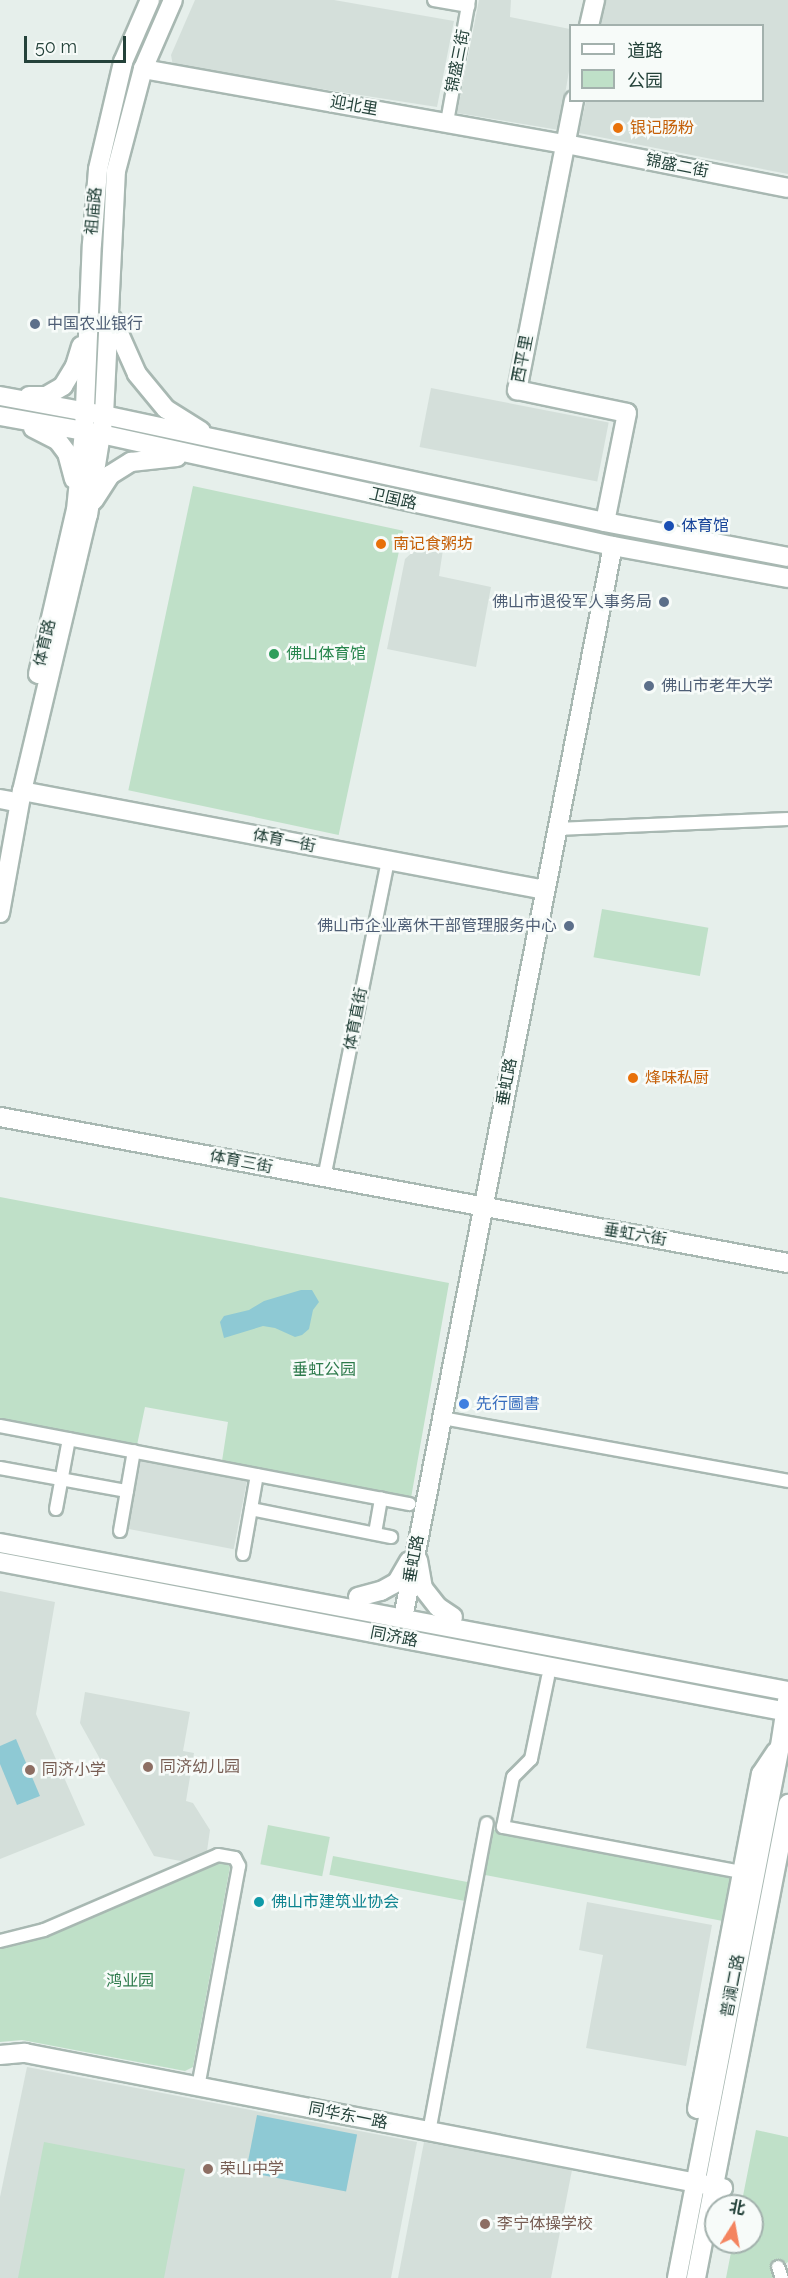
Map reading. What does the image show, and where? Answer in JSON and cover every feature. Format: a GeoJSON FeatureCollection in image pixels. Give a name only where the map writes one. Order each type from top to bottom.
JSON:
{"type":"FeatureCollection","features":[{"type":"Feature","properties":{"kind":"main road","name":"祖庙路"},"geometry":{"type":"LineString","coordinates":[[92,432],[85,411],[88,321],[98,169],[123,62],[150,0]]}},
{"type":"Feature","properties":{"kind":"main road","name":"祖庙路"},"geometry":{"type":"LineString","coordinates":[[92,432],[104,415],[116,171],[143,69],[173,0]]}},
{"type":"Feature","properties":{"kind":"main road"},"geometry":{"type":"LineString","coordinates":[[589,24],[595,0]]}},
{"type":"Feature","properties":{"kind":"main road","name":"迎北里"},"geometry":{"type":"LineString","coordinates":[[143,69],[566,144]]}},
{"type":"Feature","properties":{"kind":"main road"},"geometry":{"type":"LineString","coordinates":[[566,144],[574,102]]}},
{"type":"Feature","properties":{"kind":"main road","name":"锦盛二街"},"geometry":{"type":"LineString","coordinates":[[566,144],[788,188]]}},
{"type":"Feature","properties":{"kind":"main road","name":"西平里"},"geometry":{"type":"LineString","coordinates":[[566,144],[517,390],[627,413],[605,522]]}},
{"type":"Feature","properties":{"kind":"main road"},"geometry":{"type":"LineString","coordinates":[[109,305],[117,332],[136,374],[166,409],[211,437]]}},
{"type":"Feature","properties":{"kind":"main road"},"geometry":{"type":"LineString","coordinates":[[0,396],[46,396],[63,386],[75,366],[88,321]]}},
{"type":"Feature","properties":{"kind":"main road"},"geometry":{"type":"LineString","coordinates":[[0,396],[211,437],[605,522],[788,557]]}},
{"type":"Feature","properties":{"kind":"main road"},"geometry":{"type":"LineString","coordinates":[[0,416],[41,430],[58,441],[68,453],[83,518]]}},
{"type":"Feature","properties":{"kind":"main road","name":"卫国路"},"geometry":{"type":"LineString","coordinates":[[0,416],[92,432],[613,546],[788,578]]}},
{"type":"Feature","properties":{"kind":"main road","name":"体育路"},"geometry":{"type":"LineString","coordinates":[[0,855],[11,797],[83,518],[92,432]]}},
{"type":"Feature","properties":{"kind":"main road"},"geometry":{"type":"LineString","coordinates":[[83,518],[98,490],[110,474],[131,462],[169,457],[206,457]]}},
{"type":"Feature","properties":{"kind":"main road","name":"垂虹路"},"geometry":{"type":"LineString","coordinates":[[403,1618],[613,546]]}},
{"type":"Feature","properties":{"kind":"main road","name":"体育路"},"geometry":{"type":"LineString","coordinates":[[0,913],[11,797]]}},
{"type":"Feature","properties":{"kind":"main road","name":"体育一街"},"geometry":{"type":"LineString","coordinates":[[11,797],[545,890]]}},
{"type":"Feature","properties":{"kind":"main road","name":"体育三街"},"geometry":{"type":"LineString","coordinates":[[0,1117],[482,1208]]}},
{"type":"Feature","properties":{"kind":"main road","name":"垂虹六街"},"geometry":{"type":"LineString","coordinates":[[482,1208],[788,1263]]}},
{"type":"Feature","properties":{"kind":"main road"},"geometry":{"type":"LineString","coordinates":[[0,1531],[358,1597],[381,1591],[397,1582],[416,1549]]}},
{"type":"Feature","properties":{"kind":"main road","name":"同济路"},"geometry":{"type":"LineString","coordinates":[[0,1543],[750,1684],[787,1702]]}},
{"type":"Feature","properties":{"kind":"main road"},"geometry":{"type":"LineString","coordinates":[[416,1549],[423,1588],[438,1607],[453,1617],[720,1668],[750,1684]]}},
{"type":"Feature","properties":{"kind":"main road","name":"同济路"},"geometry":{"type":"LineString","coordinates":[[0,1562],[787,1702]]}},
{"type":"Feature","properties":{"kind":"main road"},"geometry":{"type":"LineString","coordinates":[[358,1597],[375,1613]]}},
{"type":"Feature","properties":{"kind":"main road"},"geometry":{"type":"LineString","coordinates":[[433,1624],[453,1617]]}},
{"type":"Feature","properties":{"kind":"main road","name":"普澜二路"},"geometry":{"type":"LineString","coordinates":[[677,2278],[689,2181],[780,1746],[787,1702]]}},
{"type":"Feature","properties":{"kind":"main road"},"geometry":{"type":"LineString","coordinates":[[664,2278],[689,2181],[761,1774],[780,1746]]}},
{"type":"Feature","properties":{"kind":"main road","name":"普澜二路"},"geometry":{"type":"LineString","coordinates":[[719,2194],[788,1804]]}},
{"type":"Feature","properties":{"kind":"main road"},"geometry":{"type":"LineString","coordinates":[[719,2194],[788,1862]]}},
{"type":"Feature","properties":{"kind":"main road","name":"同华东一路"},"geometry":{"type":"LineString","coordinates":[[0,2055],[25,2054],[689,2181],[719,2194]]}},
{"type":"Feature","properties":{"kind":"main road","name":"普澜二路"},"geometry":{"type":"LineString","coordinates":[[696,2278],[704,2249]]}},
{"type":"Feature","properties":{"kind":"main road"},"geometry":{"type":"LineString","coordinates":[[706,2278],[710,2254]]}},
{"type":"Feature","properties":{"kind":"street"},"geometry":{"type":"LineString","coordinates":[[434,0],[469,3]]}},
{"type":"Feature","properties":{"kind":"street","name":"锦盛三街"},"geometry":{"type":"LineString","coordinates":[[447,122],[469,3]]}},
{"type":"Feature","properties":{"kind":"street"},"geometry":{"type":"LineString","coordinates":[[557,830],[788,819]]}},
{"type":"Feature","properties":{"kind":"street","name":"体育直街"},"geometry":{"type":"LineString","coordinates":[[324,1178],[388,861]]}},
{"type":"Feature","properties":{"kind":"street"},"geometry":{"type":"LineString","coordinates":[[442,1418],[788,1481]]}},
{"type":"Feature","properties":{"kind":"street"},"geometry":{"type":"LineString","coordinates":[[0,1426],[410,1504]]}},
{"type":"Feature","properties":{"kind":"street"},"geometry":{"type":"LineString","coordinates":[[56,1509],[69,1439]]}},
{"type":"Feature","properties":{"kind":"street"},"geometry":{"type":"LineString","coordinates":[[120,1531],[134,1451]]}},
{"type":"Feature","properties":{"kind":"street"},"geometry":{"type":"LineString","coordinates":[[0,1468],[127,1491]]}},
{"type":"Feature","properties":{"kind":"street"},"geometry":{"type":"LineString","coordinates":[[243,1554],[257,1475]]}},
{"type":"Feature","properties":{"kind":"street"},"geometry":{"type":"LineString","coordinates":[[375,1533],[381,1499]]}},
{"type":"Feature","properties":{"kind":"street"},"geometry":{"type":"LineString","coordinates":[[251,1509],[391,1537]]}},
{"type":"Feature","properties":{"kind":"street"},"geometry":{"type":"LineString","coordinates":[[548,1677],[531,1759],[513,1777],[503,1827],[742,1872]]}},
{"type":"Feature","properties":{"kind":"street"},"geometry":{"type":"LineString","coordinates":[[429,2132],[487,1823]]}},
{"type":"Feature","properties":{"kind":"street"},"geometry":{"type":"LineString","coordinates":[[0,1941],[44,1930],[218,1855],[234,1858],[239,1866],[198,2088]]}},
{"type":"Feature","properties":{"kind":"shaded area"},"geometry":{"type":"Polygon","coordinates":[[[195,0],[334,0],[454,21],[437,107],[173,66],[171,55],[195,0]]]}},
{"type":"Feature","properties":{"kind":"shaded area"},"geometry":{"type":"Polygon","coordinates":[[[479,0],[511,0],[510,17],[569,29],[569,71],[559,130],[457,113],[479,0]]]}},
{"type":"Feature","properties":{"kind":"shaded area"},"geometry":{"type":"Polygon","coordinates":[[[605,0],[788,0],[788,174],[579,133],[586,102],[764,102],[764,24],[600,24],[605,0]]]}},
{"type":"Feature","properties":{"kind":"shaded area"},"geometry":{"type":"Polygon","coordinates":[[[431,388],[609,423],[597,481],[420,447],[431,388]]]}},
{"type":"Feature","properties":{"kind":"shaded area"},"geometry":{"type":"Polygon","coordinates":[[[435,542],[444,543],[439,576],[491,587],[476,667],[387,649],[405,559],[417,548],[435,542]]]}},
{"type":"Feature","properties":{"kind":"shaded area"},"geometry":{"type":"Polygon","coordinates":[[[141,1460],[247,1481],[234,1549],[128,1529],[141,1460]]]}},
{"type":"Feature","properties":{"kind":"shaded area","name":"同济小学"},"geometry":{"type":"Polygon","coordinates":[[[0,1591],[55,1602],[36,1714],[85,1825],[0,1859],[0,1591]]]}},
{"type":"Feature","properties":{"kind":"shaded area","name":"同济幼儿园"},"geometry":{"type":"Polygon","coordinates":[[[85,1692],[190,1712],[183,1751],[194,1753],[186,1801],[193,1803],[210,1830],[207,1851],[186,1862],[154,1856],[80,1723],[85,1692]]]}},
{"type":"Feature","properties":{"kind":"shaded area"},"geometry":{"type":"Polygon","coordinates":[[[587,1902],[712,1925],[686,2066],[586,2048],[603,1955],[579,1950],[587,1902]]]}},
{"type":"Feature","properties":{"kind":"shaded area","name":"荣山中学"},"geometry":{"type":"Polygon","coordinates":[[[27,2067],[417,2142],[391,2278],[0,2278],[0,2197],[27,2067]]]}},
{"type":"Feature","properties":{"kind":"shaded area","name":"李宁体操学校"},"geometry":{"type":"Polygon","coordinates":[[[424,2142],[572,2170],[551,2278],[398,2278],[424,2142]]]}},
{"type":"Feature","properties":{"kind":"green space"},"geometry":{"type":"Polygon","coordinates":[[[193,486],[403,531],[339,835],[128,790],[193,486]]]}},
{"type":"Feature","properties":{"kind":"green space"},"geometry":{"type":"Polygon","coordinates":[[[602,909],[708,928],[700,976],[593,957],[602,909]]]}},
{"type":"Feature","properties":{"kind":"green space","name":"垂虹公园"},"geometry":{"type":"Polygon","coordinates":[[[0,1197],[449,1283],[411,1498],[222,1461],[228,1422],[145,1407],[137,1445],[0,1419],[0,1197]]]}},
{"type":"Feature","properties":{"kind":"green space"},"geometry":{"type":"Polygon","coordinates":[[[268,1825],[330,1837],[322,1876],[260,1864],[268,1825]]]}},
{"type":"Feature","properties":{"kind":"green space"},"geometry":{"type":"Polygon","coordinates":[[[490,1829],[731,1876],[723,1921],[481,1874],[490,1829]]]}},
{"type":"Feature","properties":{"kind":"green space"},"geometry":{"type":"Polygon","coordinates":[[[333,1856],[472,1883],[469,1902],[329,1875],[333,1856]]]}},
{"type":"Feature","properties":{"kind":"green space","name":"鸿业园"},"geometry":{"type":"Polygon","coordinates":[[[218,1861],[226,1862],[230,1867],[193,2067],[185,2071],[22,2040],[0,2042],[0,1946],[218,1861]]]}},
{"type":"Feature","properties":{"kind":"green space"},"geometry":{"type":"Polygon","coordinates":[[[756,2130],[788,2137],[788,2262],[776,2271],[778,2278],[726,2278],[731,2254],[764,2254],[764,2194],[743,2194],[756,2130]]]}},
{"type":"Feature","properties":{"kind":"green space"},"geometry":{"type":"Polygon","coordinates":[[[44,2142],[185,2169],[164,2278],[18,2278],[44,2142]]]}},
{"type":"Feature","properties":{"kind":"water"},"geometry":{"type":"Polygon","coordinates":[[[301,1290],[312,1290],[319,1302],[313,1310],[309,1329],[302,1335],[295,1337],[275,1328],[263,1326],[224,1338],[220,1322],[224,1316],[249,1310],[264,1301],[301,1290]]]}},
{"type":"Feature","properties":{"kind":"water"},"geometry":{"type":"Polygon","coordinates":[[[16,1739],[40,1796],[17,1805],[0,1764],[0,1746],[16,1739]]]}},
{"type":"Feature","properties":{"kind":"water"},"geometry":{"type":"Polygon","coordinates":[[[257,2115],[357,2134],[346,2191],[246,2172],[257,2115]]]}},
{"type":"Feature","properties":{"kind":"place","name":"银记肠粉"},"geometry":{"type":"Point","coordinates":[618,128]}},
{"type":"Feature","properties":{"kind":"place","name":"中国农业银行"},"geometry":{"type":"Point","coordinates":[35,324]}},
{"type":"Feature","properties":{"kind":"place","name":"体育馆"},"geometry":{"type":"Point","coordinates":[669,526]}},
{"type":"Feature","properties":{"kind":"place","name":"南记食粥坊"},"geometry":{"type":"Point","coordinates":[381,544]}},
{"type":"Feature","properties":{"kind":"place","name":"佛山市退役军人事务局"},"geometry":{"type":"Point","coordinates":[664,602]}},
{"type":"Feature","properties":{"kind":"place","name":"佛山体育馆"},"geometry":{"type":"Point","coordinates":[274,654]}},
{"type":"Feature","properties":{"kind":"place","name":"佛山市老年大学"},"geometry":{"type":"Point","coordinates":[649,686]}},
{"type":"Feature","properties":{"kind":"place","name":"佛山市企业离休干部管理服务中心"},"geometry":{"type":"Point","coordinates":[569,926]}},
{"type":"Feature","properties":{"kind":"place","name":"烽味私厨"},"geometry":{"type":"Point","coordinates":[633,1078]}},
{"type":"Feature","properties":{"kind":"place","name":"先行圖書"},"geometry":{"type":"Point","coordinates":[464,1404]}},
{"type":"Feature","properties":{"kind":"place","name":"同济幼儿园"},"geometry":{"type":"Point","coordinates":[148,1767]}},
{"type":"Feature","properties":{"kind":"place","name":"同济小学"},"geometry":{"type":"Point","coordinates":[30,1770]}},
{"type":"Feature","properties":{"kind":"place","name":"佛山市建筑业协会"},"geometry":{"type":"Point","coordinates":[259,1902]}},
{"type":"Feature","properties":{"kind":"place","name":"荣山中学"},"geometry":{"type":"Point","coordinates":[208,2169]}},
{"type":"Feature","properties":{"kind":"place","name":"李宁体操学校"},"geometry":{"type":"Point","coordinates":[485,2224]}}]}
